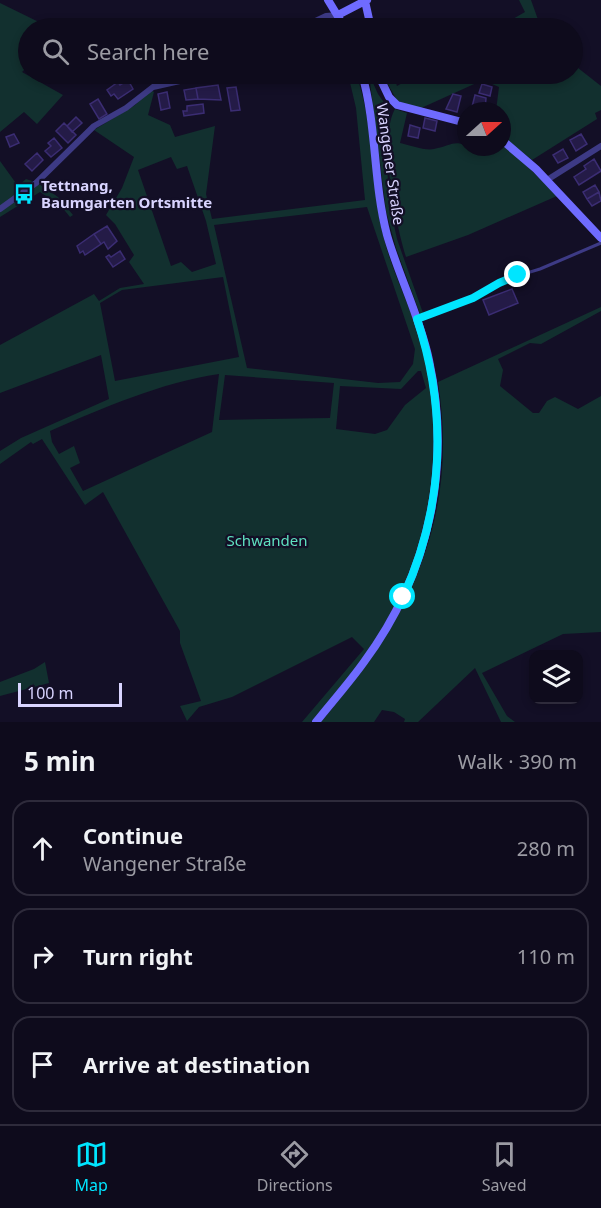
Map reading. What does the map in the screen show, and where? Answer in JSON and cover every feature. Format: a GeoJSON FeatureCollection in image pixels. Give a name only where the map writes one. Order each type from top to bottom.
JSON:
{"type":"FeatureCollection","features":[{"type":"Feature","properties":{"kind":"main road"},"geometry":{"type":"LineString","coordinates":[[328,0],[340,18]]}},
{"type":"Feature","properties":{"kind":"main road"},"geometry":{"type":"LineString","coordinates":[[338,15],[366,0],[370,18]]}},
{"type":"Feature","properties":{"kind":"main road","name":"Wangener Straße"},"geometry":{"type":"LineString","coordinates":[[316,722],[365,661],[390,621],[413,576],[428,529],[438,466],[438,421],[429,358],[394,256],[382,211],[371,117],[364,84]]}},
{"type":"Feature","properties":{"kind":"main road"},"geometry":{"type":"LineString","coordinates":[[383,84],[389,97],[397,105],[457,121]]}},
{"type":"Feature","properties":{"kind":"main road"},"geometry":{"type":"LineString","coordinates":[[511,149],[547,180],[601,238]]}},
{"type":"Feature","properties":{"kind":"street"},"geometry":{"type":"LineString","coordinates":[[322,18],[338,15]]}},
{"type":"Feature","properties":{"kind":"street"},"geometry":{"type":"LineString","coordinates":[[0,209],[22,195],[94,126],[126,108],[160,84]]}},
{"type":"Feature","properties":{"kind":"street"},"geometry":{"type":"LineString","coordinates":[[547,180],[601,146]]}},
{"type":"Feature","properties":{"kind":"lane"},"geometry":{"type":"LineString","coordinates":[[417,319],[473,298],[504,280],[540,269],[601,243]]}},
{"type":"Feature","properties":{"kind":"green space"},"geometry":{"type":"Polygon","coordinates":[[[519,0],[531,0],[537,18],[514,18],[525,12],[519,0]]]}},
{"type":"Feature","properties":{"kind":"green space"},"geometry":{"type":"Polygon","coordinates":[[[0,3],[31,18],[18,18],[18,84],[43,84],[63,95],[37,124],[24,112],[0,132],[0,3]]]}},
{"type":"Feature","properties":{"kind":"green space"},"geometry":{"type":"Polygon","coordinates":[[[583,72],[601,86],[601,110],[595,113],[597,119],[532,160],[511,143],[511,102],[497,102],[499,87],[492,84],[583,84],[583,72]]]}},
{"type":"Feature","properties":{"kind":"green space","name":"Schwanden"},"geometry":{"type":"Polygon","coordinates":[[[350,84],[359,84],[362,94],[384,239],[419,337],[430,390],[433,430],[432,469],[419,545],[406,581],[389,617],[348,678],[311,722],[302,722],[364,649],[352,637],[232,697],[199,707],[187,721],[180,706],[201,701],[180,643],[180,631],[103,492],[85,505],[42,439],[33,444],[31,442],[0,464],[0,451],[21,438],[109,399],[101,355],[0,393],[0,345],[94,294],[99,301],[120,288],[144,284],[129,262],[134,255],[115,224],[106,215],[122,188],[134,157],[94,130],[135,105],[151,90],[154,92],[148,115],[170,125],[175,137],[215,126],[206,194],[212,219],[365,200],[356,108],[350,84]],[[171,157],[138,170],[171,266],[181,262],[192,272],[216,264],[206,221],[187,166],[177,169],[171,157]],[[367,207],[214,225],[247,368],[378,383],[400,382],[413,364],[415,349],[367,207]],[[223,277],[122,290],[100,303],[115,381],[239,357],[223,277]],[[418,371],[401,389],[340,386],[336,429],[375,434],[387,430],[405,405],[426,388],[421,371],[418,371]],[[219,374],[175,383],[112,405],[50,431],[52,442],[59,454],[74,446],[80,463],[70,468],[83,491],[212,432],[219,374]],[[225,375],[219,420],[330,418],[334,383],[225,375]]]}},
{"type":"Feature","properties":{"kind":"green space"},"geometry":{"type":"Polygon","coordinates":[[[370,84],[374,84],[390,111],[387,168],[390,207],[397,239],[423,313],[420,314],[396,248],[386,211],[370,84]]]}},
{"type":"Feature","properties":{"kind":"green space"},"geometry":{"type":"Polygon","coordinates":[[[388,84],[396,84],[397,86],[400,84],[474,84],[419,109],[398,102],[388,84]]]}},
{"type":"Feature","properties":{"kind":"green space"},"geometry":{"type":"Polygon","coordinates":[[[395,109],[407,113],[400,143],[422,149],[457,143],[457,156],[511,156],[511,151],[557,196],[468,235],[406,257],[390,182],[388,140],[395,109]]]}},
{"type":"Feature","properties":{"kind":"green space"},"geometry":{"type":"Polygon","coordinates":[[[0,161],[18,186],[26,179],[32,181],[28,188],[0,207],[0,161]]]}},
{"type":"Feature","properties":{"kind":"green space"},"geometry":{"type":"Polygon","coordinates":[[[39,184],[58,197],[73,215],[70,217],[61,206],[40,192],[0,217],[0,212],[39,184]]]}},
{"type":"Feature","properties":{"kind":"green space"},"geometry":{"type":"Polygon","coordinates":[[[601,307],[601,311],[541,344],[530,343],[498,359],[503,370],[500,386],[533,413],[539,413],[547,401],[555,397],[578,409],[601,396],[601,632],[563,634],[482,673],[507,716],[515,722],[501,722],[475,668],[418,722],[404,722],[405,719],[394,712],[382,710],[374,722],[321,722],[379,645],[402,606],[420,565],[434,524],[441,480],[443,433],[438,382],[601,307]]]}},
{"type":"Feature","properties":{"kind":"green space"},"geometry":{"type":"Polygon","coordinates":[[[45,662],[49,683],[0,696],[0,682],[34,669],[45,662]]]}},
{"type":"Feature","properties":{"kind":"building"},"geometry":{"type":"Polygon","coordinates":[[[115,84],[130,84],[133,89],[118,99],[114,94],[111,96],[107,90],[115,84]]]}},
{"type":"Feature","properties":{"kind":"building"},"geometry":{"type":"Polygon","coordinates":[[[482,84],[492,87],[490,96],[479,93],[482,84]]]}},
{"type":"Feature","properties":{"kind":"building"},"geometry":{"type":"Polygon","coordinates":[[[218,85],[221,100],[198,99],[196,88],[218,85]]]}},
{"type":"Feature","properties":{"kind":"building"},"geometry":{"type":"Polygon","coordinates":[[[236,87],[240,110],[231,111],[227,88],[236,87]]]}},
{"type":"Feature","properties":{"kind":"building"},"geometry":{"type":"Polygon","coordinates":[[[196,88],[198,99],[186,100],[184,90],[196,88]]]}},
{"type":"Feature","properties":{"kind":"building"},"geometry":{"type":"Polygon","coordinates":[[[167,92],[170,108],[161,110],[158,94],[167,92]]]}},
{"type":"Feature","properties":{"kind":"building"},"geometry":{"type":"Polygon","coordinates":[[[453,94],[461,96],[460,102],[457,102],[457,112],[446,109],[453,94]]]}},
{"type":"Feature","properties":{"kind":"building"},"geometry":{"type":"Polygon","coordinates":[[[475,95],[486,98],[486,102],[473,102],[475,95]]]}},
{"type":"Feature","properties":{"kind":"building"},"geometry":{"type":"Polygon","coordinates":[[[98,99],[107,114],[99,119],[90,104],[98,99]]]}},
{"type":"Feature","properties":{"kind":"building"},"geometry":{"type":"Polygon","coordinates":[[[203,104],[204,113],[184,116],[183,111],[187,111],[187,106],[203,104]]]}},
{"type":"Feature","properties":{"kind":"building"},"geometry":{"type":"Polygon","coordinates":[[[76,117],[82,123],[72,132],[67,126],[76,117]]]}},
{"type":"Feature","properties":{"kind":"building"},"geometry":{"type":"Polygon","coordinates":[[[425,118],[437,121],[435,131],[423,128],[425,118]]]}},
{"type":"Feature","properties":{"kind":"building"},"geometry":{"type":"Polygon","coordinates":[[[64,123],[76,135],[68,143],[56,131],[64,123]]]}},
{"type":"Feature","properties":{"kind":"building"},"geometry":{"type":"Polygon","coordinates":[[[410,125],[420,128],[418,138],[408,136],[410,125]]]}},
{"type":"Feature","properties":{"kind":"building"},"geometry":{"type":"Polygon","coordinates":[[[14,134],[19,143],[10,147],[6,137],[14,134]]]}},
{"type":"Feature","properties":{"kind":"building"},"geometry":{"type":"Polygon","coordinates":[[[581,134],[587,144],[576,151],[570,140],[581,134]]]}},
{"type":"Feature","properties":{"kind":"building"},"geometry":{"type":"Polygon","coordinates":[[[54,138],[62,148],[51,157],[45,151],[51,146],[48,143],[54,138]]]}},
{"type":"Feature","properties":{"kind":"building"},"geometry":{"type":"Polygon","coordinates":[[[563,149],[568,158],[558,163],[553,155],[563,149]]]}},
{"type":"Feature","properties":{"kind":"building"},"geometry":{"type":"Polygon","coordinates":[[[37,153],[43,160],[32,171],[25,164],[37,153]]]}},
{"type":"Feature","properties":{"kind":"building"},"geometry":{"type":"Polygon","coordinates":[[[594,159],[601,171],[579,185],[574,177],[586,169],[584,166],[594,159]]]}},
{"type":"Feature","properties":{"kind":"building"},"geometry":{"type":"Polygon","coordinates":[[[595,185],[599,192],[587,199],[583,192],[595,185]]]}},
{"type":"Feature","properties":{"kind":"building"},"geometry":{"type":"Polygon","coordinates":[[[599,192],[601,201],[592,206],[587,199],[599,192]]]}},
{"type":"Feature","properties":{"kind":"building"},"geometry":{"type":"Polygon","coordinates":[[[107,226],[117,241],[108,249],[104,242],[101,244],[94,234],[107,226]]]}},
{"type":"Feature","properties":{"kind":"building"},"geometry":{"type":"Polygon","coordinates":[[[94,234],[101,244],[85,255],[83,251],[80,253],[77,246],[94,234]]]}},
{"type":"Feature","properties":{"kind":"building"},"geometry":{"type":"Polygon","coordinates":[[[120,251],[125,259],[113,267],[106,257],[109,255],[111,257],[120,251]]]}},
{"type":"Feature","properties":{"kind":"building"},"geometry":{"type":"Polygon","coordinates":[[[512,289],[518,303],[489,315],[483,300],[512,289]]]}},
{"type":"Feature","properties":{"kind":"place","name":"Tettnang, Baumgarten Ortsmitte"},"geometry":{"type":"Point","coordinates":[24,194]}},
{"type":"Feature","properties":{"kind":"route"},"geometry":{"type":"LineString","coordinates":[[403,597],[413,576],[428,529],[438,466],[438,421],[435,393],[429,358],[417,319],[473,298],[504,280],[518,275]]}}]}
